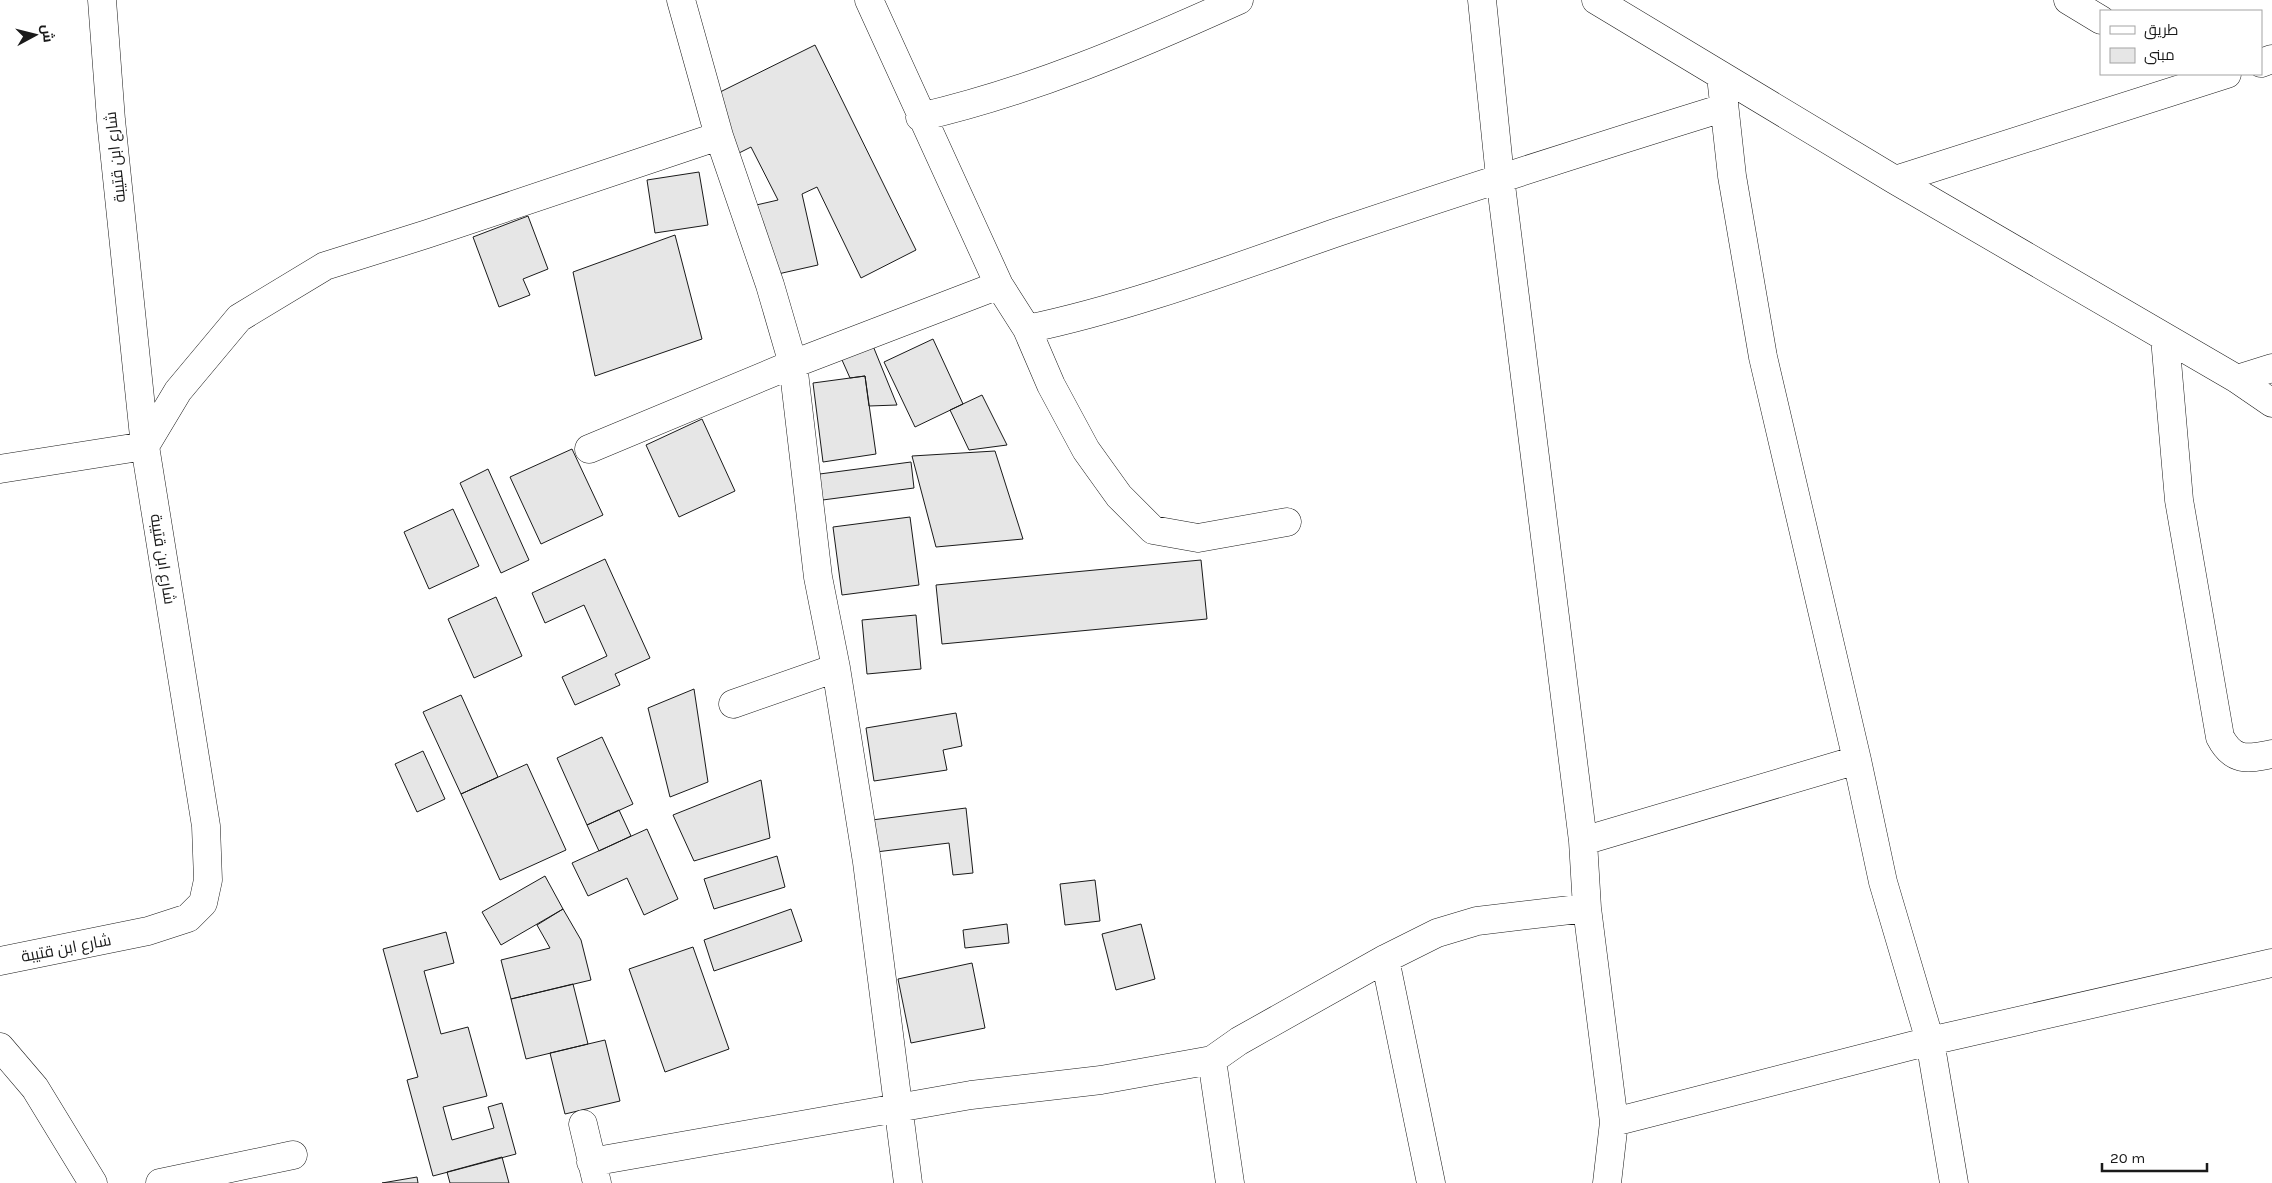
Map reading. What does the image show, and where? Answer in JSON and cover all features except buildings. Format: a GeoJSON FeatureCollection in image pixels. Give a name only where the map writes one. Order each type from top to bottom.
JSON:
{"type":"FeatureCollection","features":[{"type":"Feature","properties":{"kind":"street","name":"شارع ابن قتيبة"},"geometry":{"type":"LineString","coordinates":[[0,961],[148,931],[188,918],[203,903],[208,880],[206,826],[145,446],[111,120],[102,0]]}},
{"type":"Feature","properties":{"kind":"street"},"geometry":{"type":"LineString","coordinates":[[681,0],[718,136],[770,285],[793,364],[818,577],[836,668],[867,862],[908,1183]]}},
{"type":"Feature","properties":{"kind":"street"},"geometry":{"type":"LineString","coordinates":[[869,0],[998,285],[1027,329],[1051,385],[1086,450],[1119,496],[1153,530],[1198,538],[1287,522]]}},
{"type":"Feature","properties":{"kind":"street"},"geometry":{"type":"LineString","coordinates":[[920,116],[965,106],[1053,79],[1138,46],[1239,0]]}},
{"type":"Feature","properties":{"kind":"street"},"geometry":{"type":"LineString","coordinates":[[1482,0],[1500,177],[1583,841],[1587,908],[1614,1122],[1607,1183]]}},
{"type":"Feature","properties":{"kind":"street"},"geometry":{"type":"LineString","coordinates":[[1596,0],[1895,180],[2237,379],[2272,403]]}},
{"type":"Feature","properties":{"kind":"street"},"geometry":{"type":"LineString","coordinates":[[2068,0],[2100,19]]}},
{"type":"Feature","properties":{"kind":"street"},"geometry":{"type":"LineString","coordinates":[[1721,76],[1723,108],[1732,176],[1762,357],[1857,760],[1883,882],[1930,1040],[1954,1183]]}},
{"type":"Feature","properties":{"kind":"street"},"geometry":{"type":"LineString","coordinates":[[1895,180],[2206,76]]}},
{"type":"Feature","properties":{"kind":"street"},"geometry":{"type":"LineString","coordinates":[[1027,329],[1068,320],[1213,275],[1500,177],[1723,108]]}},
{"type":"Feature","properties":{"kind":"street"},"geometry":{"type":"LineString","coordinates":[[0,469],[145,446],[178,391],[239,318],[325,266],[427,234],[718,136]]}},
{"type":"Feature","properties":{"kind":"street"},"geometry":{"type":"LineString","coordinates":[[590,449],[793,364],[998,285]]}},
{"type":"Feature","properties":{"kind":"street"},"geometry":{"type":"LineString","coordinates":[[2165,338],[2179,500],[2220,737],[2225,747],[2233,755],[2246,758],[2272,754]]}},
{"type":"Feature","properties":{"kind":"street"},"geometry":{"type":"LineString","coordinates":[[2237,379],[2272,368]]}},
{"type":"Feature","properties":{"kind":"street"},"geometry":{"type":"LineString","coordinates":[[733,704],[836,668]]}},
{"type":"Feature","properties":{"kind":"street"},"geometry":{"type":"LineString","coordinates":[[1583,841],[1857,760]]}},
{"type":"Feature","properties":{"kind":"street"},"geometry":{"type":"LineString","coordinates":[[583,1124],[594,1172],[971,1095],[1101,1080],[1212,1060],[1240,1041],[1437,933],[1477,921],[1587,908]]}},
{"type":"Feature","properties":{"kind":"street"},"geometry":{"type":"LineString","coordinates":[[1385,960],[1430,1183]]}},
{"type":"Feature","properties":{"kind":"street"},"geometry":{"type":"LineString","coordinates":[[1614,1122],[1930,1040],[2272,964]]}},
{"type":"Feature","properties":{"kind":"street"},"geometry":{"type":"LineString","coordinates":[[0,1047],[34,1088],[93,1183]]}},
{"type":"Feature","properties":{"kind":"street"},"geometry":{"type":"LineString","coordinates":[[1212,1060],[1230,1183]]}},
{"type":"Feature","properties":{"kind":"street"},"geometry":{"type":"LineString","coordinates":[[160,1183],[293,1155]]}}]}
